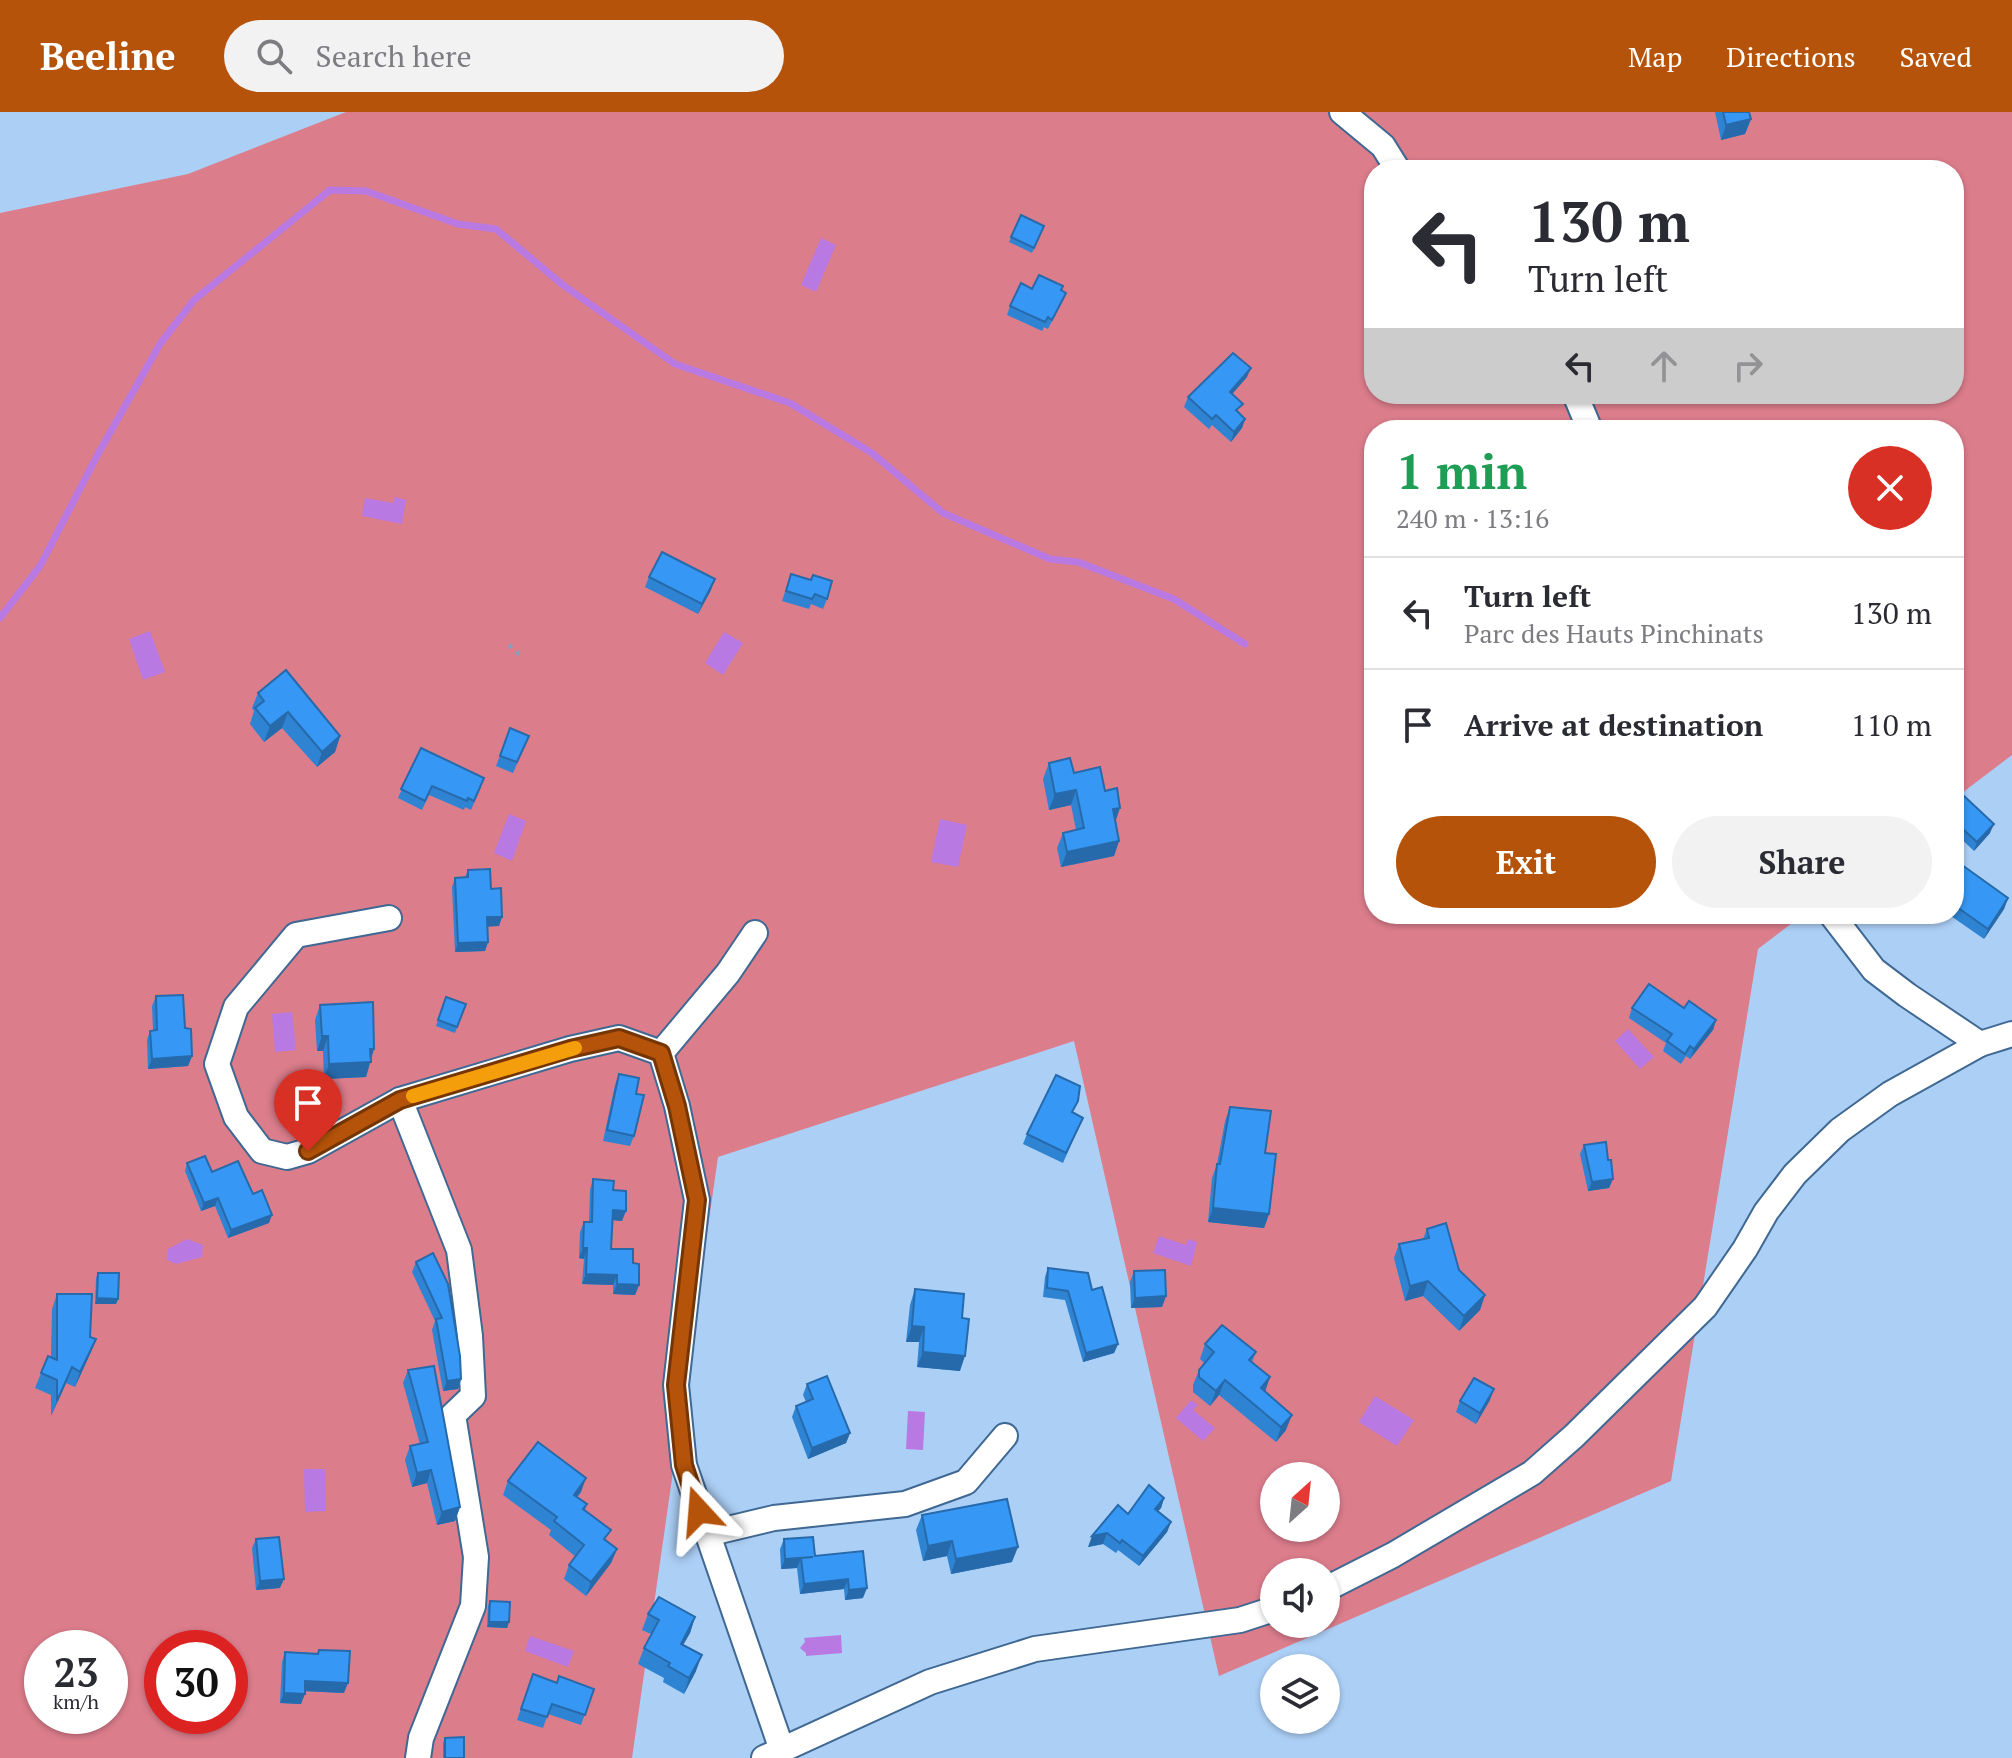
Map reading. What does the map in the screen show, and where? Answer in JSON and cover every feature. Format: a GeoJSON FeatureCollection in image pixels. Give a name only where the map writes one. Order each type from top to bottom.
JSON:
{"type":"FeatureCollection","features":[{"type":"Feature","properties":{"kind":"street"},"geometry":{"type":"LineString","coordinates":[[1342,112],[1383,146],[1392,160]]}},
{"type":"Feature","properties":{"kind":"street"},"geometry":{"type":"LineString","coordinates":[[389,918],[296,935],[236,1007],[217,1064],[236,1117],[262,1151],[287,1157],[308,1151],[400,1100],[570,1049],[619,1038],[661,1053]]}},
{"type":"Feature","properties":{"kind":"street"},"geometry":{"type":"LineString","coordinates":[[1839,924],[1874,970],[1980,1044]]}},
{"type":"Feature","properties":{"kind":"street"},"geometry":{"type":"LineString","coordinates":[[661,1053],[728,973],[755,933]]}},
{"type":"Feature","properties":{"kind":"street"},"geometry":{"type":"LineString","coordinates":[[1340,1582],[1393,1555],[1532,1473],[1705,1307],[1766,1212],[1795,1174],[1840,1130],[1890,1094],[1980,1044],[2012,1034]]}},
{"type":"Feature","properties":{"kind":"street"},"geometry":{"type":"LineString","coordinates":[[661,1053],[677,1106],[697,1200],[676,1385],[684,1465],[773,1754],[930,1682],[1035,1649],[1240,1620],[1260,1614]]}},
{"type":"Feature","properties":{"kind":"street"},"geometry":{"type":"LineString","coordinates":[[400,1100],[459,1250],[470,1336],[473,1396],[453,1415],[476,1557],[473,1606],[421,1738],[418,1758]]}},
{"type":"Feature","properties":{"kind":"street"},"geometry":{"type":"LineString","coordinates":[[707,1534],[774,1518],[905,1504],[966,1482],[1005,1436]]}},
{"type":"Feature","properties":{"kind":"path"},"geometry":{"type":"LineString","coordinates":[[509,645],[520,655]]}},
{"type":"Feature","properties":{"kind":"shaded area"},"geometry":{"type":"Polygon","coordinates":[[[346,112],[2012,112],[2012,755],[1964,791],[1964,420],[1364,420],[1364,924],[1791,924],[1758,949],[1671,1481],[1340,1624],[1340,1558],[1260,1558],[1260,1638],[1307,1638],[1270,1654],[1260,1654],[1260,1658],[1219,1676],[1074,1041],[718,1157],[632,1758],[0,1758],[0,213],[188,174],[346,112]]]}},
{"type":"Feature","properties":{"kind":"shaded area"},"geometry":{"type":"Polygon","coordinates":[[[821,238],[836,245],[816,292],[801,285],[821,238]]]}},
{"type":"Feature","properties":{"kind":"shaded area"},"geometry":{"type":"Polygon","coordinates":[[[395,497],[406,500],[402,524],[362,516],[365,498],[393,503],[395,497]]]}},
{"type":"Feature","properties":{"kind":"shaded area"},"geometry":{"type":"Polygon","coordinates":[[[150,631],[165,672],[143,680],[129,639],[150,631]]]}},
{"type":"Feature","properties":{"kind":"shaded area"},"geometry":{"type":"Polygon","coordinates":[[[724,632],[743,643],[723,675],[705,663],[724,632]]]}},
{"type":"Feature","properties":{"kind":"shaded area"},"geometry":{"type":"Polygon","coordinates":[[[509,814],[526,821],[512,861],[494,853],[509,814]]]}},
{"type":"Feature","properties":{"kind":"shaded area"},"geometry":{"type":"Polygon","coordinates":[[[940,819],[967,825],[958,867],[931,862],[940,819]]]}},
{"type":"Feature","properties":{"kind":"shaded area"},"geometry":{"type":"Polygon","coordinates":[[[292,1012],[296,1050],[275,1052],[272,1014],[292,1012]]]}},
{"type":"Feature","properties":{"kind":"shaded area"},"geometry":{"type":"Polygon","coordinates":[[[1628,1029],[1654,1057],[1640,1069],[1615,1041],[1628,1029]]]}},
{"type":"Feature","properties":{"kind":"shaded area"},"geometry":{"type":"Polygon","coordinates":[[[1159,1236],[1186,1245],[1188,1239],[1197,1242],[1191,1266],[1153,1253],[1159,1236]]]}},
{"type":"Feature","properties":{"kind":"shaded area"},"geometry":{"type":"Polygon","coordinates":[[[187,1239],[203,1245],[202,1257],[176,1264],[167,1260],[168,1249],[187,1239]]]}},
{"type":"Feature","properties":{"kind":"shaded area"},"geometry":{"type":"Polygon","coordinates":[[[1375,1396],[1414,1420],[1397,1446],[1359,1422],[1375,1396]]]}},
{"type":"Feature","properties":{"kind":"shaded area"},"geometry":{"type":"Polygon","coordinates":[[[1191,1400],[1198,1405],[1193,1410],[1215,1428],[1203,1441],[1176,1418],[1191,1400]]]}},
{"type":"Feature","properties":{"kind":"shaded area"},"geometry":{"type":"Polygon","coordinates":[[[908,1411],[925,1412],[923,1450],[906,1449],[908,1411]]]}},
{"type":"Feature","properties":{"kind":"shaded area"},"geometry":{"type":"Polygon","coordinates":[[[304,1469],[325,1469],[326,1511],[305,1512],[304,1469]]]}},
{"type":"Feature","properties":{"kind":"shaded area"},"geometry":{"type":"Polygon","coordinates":[[[841,1635],[842,1653],[806,1656],[800,1648],[805,1642],[804,1638],[841,1635]]]}},
{"type":"Feature","properties":{"kind":"shaded area"},"geometry":{"type":"Polygon","coordinates":[[[530,1636],[574,1651],[568,1667],[525,1651],[530,1636]]]}},
{"type":"Feature","properties":{"kind":"building"},"geometry":{"type":"Polygon","coordinates":[[[1723,112],[1749,112],[1751,119],[1726,125],[1723,112]]]}},
{"type":"Feature","properties":{"kind":"building"},"geometry":{"type":"Polygon","coordinates":[[[1021,215],[1044,226],[1034,248],[1011,237],[1021,215]]]}},
{"type":"Feature","properties":{"kind":"building"},"geometry":{"type":"Polygon","coordinates":[[[1039,275],[1063,286],[1061,290],[1066,293],[1052,320],[1048,317],[1045,322],[1010,306],[1021,283],[1032,289],[1039,275]]]}},
{"type":"Feature","properties":{"kind":"building"},"geometry":{"type":"Polygon","coordinates":[[[1233,353],[1251,368],[1230,392],[1243,404],[1236,410],[1245,419],[1234,432],[1216,415],[1212,419],[1188,397],[1233,353]]]}},
{"type":"Feature","properties":{"kind":"building"},"geometry":{"type":"Polygon","coordinates":[[[662,552],[715,579],[702,604],[649,577],[662,552]]]}},
{"type":"Feature","properties":{"kind":"building"},"geometry":{"type":"Polygon","coordinates":[[[791,574],[811,580],[813,575],[832,581],[827,599],[815,594],[812,599],[786,591],[791,574]]]}},
{"type":"Feature","properties":{"kind":"building"},"geometry":{"type":"Polygon","coordinates":[[[286,670],[340,736],[322,752],[288,712],[270,726],[255,708],[264,701],[258,693],[286,670]]]}},
{"type":"Feature","properties":{"kind":"building"},"geometry":{"type":"Polygon","coordinates":[[[510,728],[529,736],[517,762],[500,756],[510,728]]]}},
{"type":"Feature","properties":{"kind":"building"},"geometry":{"type":"Polygon","coordinates":[[[421,748],[484,778],[474,801],[432,786],[425,801],[401,789],[421,748]]]}},
{"type":"Feature","properties":{"kind":"building"},"geometry":{"type":"Polygon","coordinates":[[[1070,758],[1074,773],[1100,767],[1105,791],[1117,788],[1120,808],[1113,809],[1119,841],[1067,852],[1063,833],[1084,828],[1076,790],[1055,794],[1049,763],[1070,758]]]}},
{"type":"Feature","properties":{"kind":"building"},"geometry":{"type":"Polygon","coordinates":[[[1964,796],[1994,824],[1977,842],[1964,830],[1964,796]]]}},
{"type":"Feature","properties":{"kind":"building"},"geometry":{"type":"Polygon","coordinates":[[[1964,866],[2008,898],[1988,929],[1964,912],[1964,866]]]}},
{"type":"Feature","properties":{"kind":"building"},"geometry":{"type":"Polygon","coordinates":[[[490,869],[491,889],[501,888],[502,917],[487,917],[488,942],[458,943],[455,878],[468,877],[468,870],[490,869]]]}},
{"type":"Feature","properties":{"kind":"building"},"geometry":{"type":"Polygon","coordinates":[[[1649,984],[1684,1008],[1689,1001],[1716,1020],[1694,1049],[1690,1046],[1685,1054],[1667,1041],[1672,1034],[1632,1008],[1649,984]]]}},
{"type":"Feature","properties":{"kind":"building"},"geometry":{"type":"Polygon","coordinates":[[[183,995],[185,1028],[191,1029],[192,1056],[152,1059],[150,1031],[157,1030],[156,996],[183,995]]]}},
{"type":"Feature","properties":{"kind":"building"},"geometry":{"type":"Polygon","coordinates":[[[446,997],[466,1004],[457,1027],[438,1020],[446,997]]]}},
{"type":"Feature","properties":{"kind":"building"},"geometry":{"type":"Polygon","coordinates":[[[373,1002],[374,1049],[370,1049],[371,1062],[329,1064],[328,1036],[322,1036],[320,1005],[373,1002]]]}},
{"type":"Feature","properties":{"kind":"building"},"geometry":{"type":"Polygon","coordinates":[[[619,1074],[639,1078],[636,1094],[644,1095],[634,1136],[607,1130],[619,1074]]]}},
{"type":"Feature","properties":{"kind":"building"},"geometry":{"type":"Polygon","coordinates":[[[1056,1075],[1080,1086],[1078,1101],[1072,1112],[1083,1118],[1066,1153],[1027,1134],[1056,1075]]]}},
{"type":"Feature","properties":{"kind":"building"},"geometry":{"type":"Polygon","coordinates":[[[1230,1107],[1271,1111],[1265,1153],[1276,1154],[1269,1214],[1213,1208],[1217,1164],[1220,1164],[1230,1107]]]}},
{"type":"Feature","properties":{"kind":"building"},"geometry":{"type":"Polygon","coordinates":[[[1606,1142],[1613,1179],[1592,1182],[1584,1145],[1606,1142]]]}},
{"type":"Feature","properties":{"kind":"building"},"geometry":{"type":"Polygon","coordinates":[[[205,1156],[212,1172],[238,1161],[253,1194],[262,1190],[272,1215],[231,1230],[218,1198],[204,1203],[187,1163],[205,1156]]]}},
{"type":"Feature","properties":{"kind":"building"},"geometry":{"type":"Polygon","coordinates":[[[593,1179],[614,1181],[613,1190],[626,1191],[626,1211],[613,1210],[611,1249],[633,1249],[633,1263],[639,1264],[639,1285],[617,1284],[617,1275],[586,1274],[584,1222],[592,1222],[593,1179]]]}},
{"type":"Feature","properties":{"kind":"building"},"geometry":{"type":"Polygon","coordinates":[[[1446,1223],[1459,1270],[1485,1295],[1464,1316],[1428,1281],[1410,1286],[1399,1244],[1429,1238],[1427,1229],[1446,1223]]]}},
{"type":"Feature","properties":{"kind":"building"},"geometry":{"type":"Polygon","coordinates":[[[433,1253],[448,1284],[461,1379],[447,1381],[436,1319],[442,1318],[416,1262],[433,1253]]]}},
{"type":"Feature","properties":{"kind":"building"},"geometry":{"type":"Polygon","coordinates":[[[1048,1268],[1088,1273],[1092,1290],[1102,1287],[1118,1344],[1086,1353],[1068,1291],[1047,1288],[1048,1268]]]}},
{"type":"Feature","properties":{"kind":"building"},"geometry":{"type":"Polygon","coordinates":[[[1165,1270],[1166,1296],[1135,1298],[1134,1271],[1165,1270]]]}},
{"type":"Feature","properties":{"kind":"building"},"geometry":{"type":"Polygon","coordinates":[[[98,1273],[119,1273],[118,1299],[97,1298],[98,1273]]]}},
{"type":"Feature","properties":{"kind":"building"},"geometry":{"type":"Polygon","coordinates":[[[915,1289],[964,1294],[962,1318],[969,1319],[965,1356],[923,1352],[924,1327],[912,1326],[915,1289]]]}},
{"type":"Feature","properties":{"kind":"building"},"geometry":{"type":"Polygon","coordinates":[[[57,1294],[92,1294],[90,1337],[96,1339],[80,1372],[72,1367],[57,1401],[57,1380],[41,1373],[48,1356],[57,1360],[57,1294]]]}},
{"type":"Feature","properties":{"kind":"building"},"geometry":{"type":"Polygon","coordinates":[[[1222,1325],[1256,1352],[1249,1360],[1270,1377],[1261,1388],[1292,1415],[1281,1427],[1225,1380],[1216,1391],[1199,1377],[1199,1370],[1214,1352],[1205,1344],[1222,1325]]]}},
{"type":"Feature","properties":{"kind":"building"},"geometry":{"type":"Polygon","coordinates":[[[434,1366],[460,1507],[442,1512],[431,1470],[417,1473],[410,1446],[428,1442],[408,1370],[434,1366]]]}},
{"type":"Feature","properties":{"kind":"building"},"geometry":{"type":"Polygon","coordinates":[[[827,1376],[850,1433],[812,1448],[796,1406],[813,1399],[807,1384],[827,1376]]]}},
{"type":"Feature","properties":{"kind":"building"},"geometry":{"type":"Polygon","coordinates":[[[1474,1378],[1494,1389],[1480,1413],[1460,1401],[1474,1378]]]}},
{"type":"Feature","properties":{"kind":"building"},"geometry":{"type":"Polygon","coordinates":[[[538,1442],[586,1478],[574,1495],[587,1504],[583,1509],[611,1530],[604,1539],[617,1549],[591,1582],[569,1565],[584,1545],[554,1521],[557,1517],[508,1481],[538,1442]]]}},
{"type":"Feature","properties":{"kind":"building"},"geometry":{"type":"Polygon","coordinates":[[[1149,1485],[1164,1498],[1155,1509],[1171,1522],[1143,1556],[1107,1533],[1092,1536],[1118,1505],[1128,1514],[1149,1485]]]}},
{"type":"Feature","properties":{"kind":"building"},"geometry":{"type":"Polygon","coordinates":[[[1007,1499],[1018,1547],[956,1559],[952,1541],[928,1546],[922,1515],[1007,1499]]]}},
{"type":"Feature","properties":{"kind":"building"},"geometry":{"type":"Polygon","coordinates":[[[279,1537],[284,1579],[260,1581],[256,1539],[279,1537]]]}},
{"type":"Feature","properties":{"kind":"building"},"geometry":{"type":"Polygon","coordinates":[[[813,1537],[815,1556],[863,1551],[867,1588],[849,1590],[848,1579],[804,1584],[801,1558],[813,1557],[785,1559],[784,1539],[813,1537]]]}},
{"type":"Feature","properties":{"kind":"building"},"geometry":{"type":"Polygon","coordinates":[[[659,1597],[695,1617],[681,1644],[702,1655],[689,1678],[644,1648],[659,1620],[648,1614],[659,1597]]]}},
{"type":"Feature","properties":{"kind":"building"},"geometry":{"type":"Polygon","coordinates":[[[490,1601],[510,1602],[509,1622],[489,1622],[490,1601]]]}},
{"type":"Feature","properties":{"kind":"building"},"geometry":{"type":"Polygon","coordinates":[[[319,1650],[350,1651],[348,1683],[305,1681],[305,1694],[284,1693],[285,1652],[318,1654],[319,1650]]]}},
{"type":"Feature","properties":{"kind":"building"},"geometry":{"type":"Polygon","coordinates":[[[533,1674],[557,1683],[559,1676],[594,1689],[585,1715],[552,1704],[547,1717],[521,1709],[533,1674]]]}},
{"type":"Feature","properties":{"kind":"building"},"geometry":{"type":"Polygon","coordinates":[[[464,1737],[464,1758],[445,1758],[445,1738],[464,1737]]]}},
{"type":"Feature","properties":{"kind":"waterway"},"geometry":{"type":"LineString","coordinates":[[0,618],[40,566],[160,344],[194,300],[330,190],[366,191],[458,224],[496,229],[563,285],[675,364],[790,403],[872,453],[943,513],[1050,559],[1078,562],[1174,599],[1245,644]]}},
{"type":"Feature","properties":{"kind":"slow traffic"},"geometry":{"type":"LineString","coordinates":[[413,1096],[575,1048]]}},
{"type":"Feature","properties":{"kind":"route"},"geometry":{"type":"LineString","coordinates":[[308,1151],[400,1100],[570,1049],[619,1038],[661,1053],[677,1106],[697,1200],[676,1385],[684,1465],[699,1511]]}}]}
